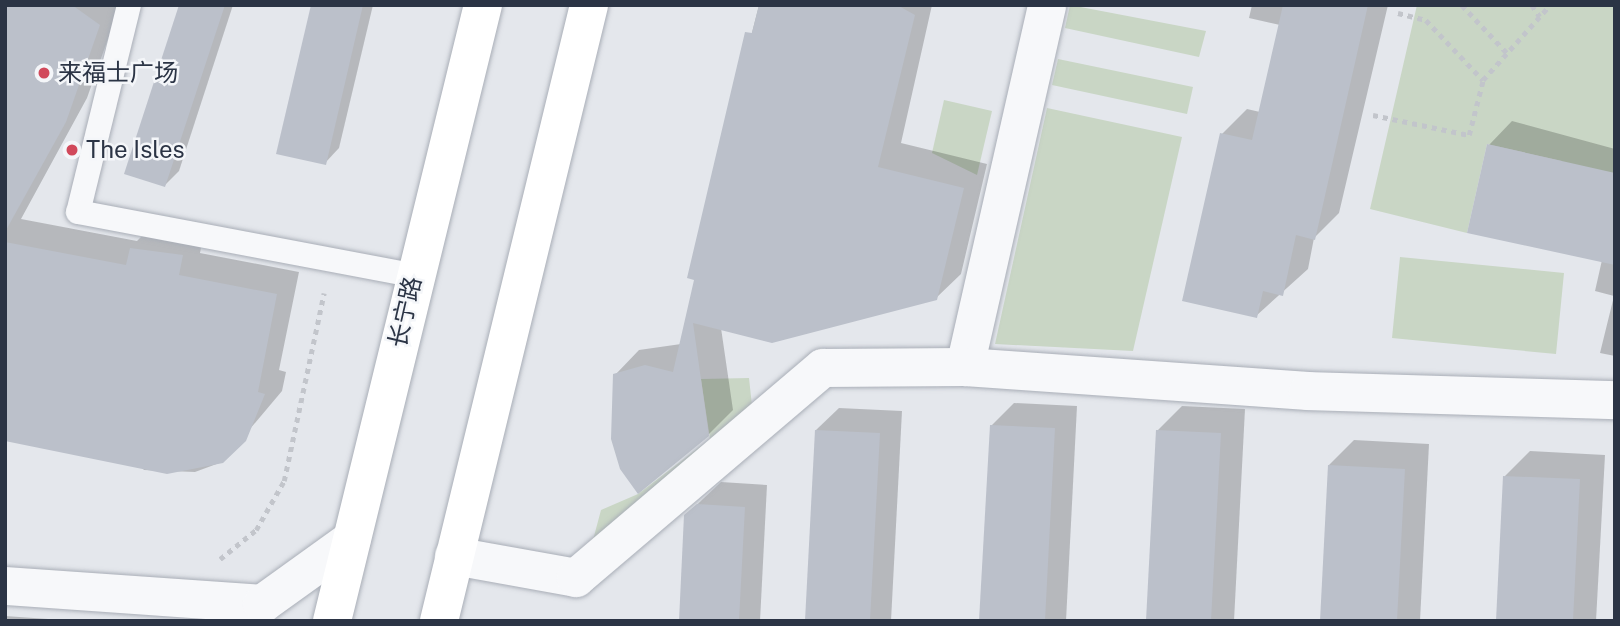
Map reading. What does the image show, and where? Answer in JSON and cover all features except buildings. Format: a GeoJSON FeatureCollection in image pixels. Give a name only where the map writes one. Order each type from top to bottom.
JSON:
{"type":"FeatureCollection","features":[{"type":"Feature","properties":{"kind":"main road","name":"长宁路"},"geometry":{"type":"LineString","coordinates":[[331,621],[413,275],[483,5]]}},
{"type":"Feature","properties":{"kind":"main road"},"geometry":{"type":"LineString","coordinates":[[439,621],[589,5]]}},
{"type":"Feature","properties":{"kind":"street"},"geometry":{"type":"LineString","coordinates":[[965,367],[1047,5]]}},
{"type":"Feature","properties":{"kind":"street"},"geometry":{"type":"LineString","coordinates":[[454,556],[576,578],[823,368],[965,367],[1308,391],[1615,400]]}},
{"type":"Feature","properties":{"kind":"street"},"geometry":{"type":"LineString","coordinates":[[5,586],[262,604],[351,540]]}},
{"type":"Feature","properties":{"kind":"lane"},"geometry":{"type":"LineString","coordinates":[[129,5],[78,212],[413,275]]}},
{"type":"Feature","properties":{"kind":"path"},"geometry":{"type":"LineString","coordinates":[[1462,5],[1507,53]]}},
{"type":"Feature","properties":{"kind":"path"},"geometry":{"type":"LineString","coordinates":[[1532,5],[1540,17]]}},
{"type":"Feature","properties":{"kind":"path"},"geometry":{"type":"LineString","coordinates":[[1373,116],[1469,135],[1483,80],[1550,5]]}},
{"type":"Feature","properties":{"kind":"path"},"geometry":{"type":"LineString","coordinates":[[1398,13],[1426,20],[1483,80]]}},
{"type":"Feature","properties":{"kind":"path"},"geometry":{"type":"LineString","coordinates":[[210,564],[256,530],[284,481],[331,260]]}},
{"type":"Feature","properties":{"kind":"green space"},"geometry":{"type":"Polygon","coordinates":[[[1070,5],[1206,31],[1199,57],[1065,28],[1070,5]]]}},
{"type":"Feature","properties":{"kind":"green space"},"geometry":{"type":"Polygon","coordinates":[[[1417,5],[1615,5],[1615,186],[1542,249],[1562,161],[1487,144],[1467,233],[1370,209],[1417,5]]]}},
{"type":"Feature","properties":{"kind":"green space"},"geometry":{"type":"Polygon","coordinates":[[[1058,59],[1193,87],[1187,114],[1052,85],[1058,59]]]}},
{"type":"Feature","properties":{"kind":"green space"},"geometry":{"type":"Polygon","coordinates":[[[944,100],[992,111],[977,175],[932,153],[944,100]]]}},
{"type":"Feature","properties":{"kind":"green space"},"geometry":{"type":"Polygon","coordinates":[[[1047,108],[1182,137],[1133,351],[995,344],[1047,108]]]}},
{"type":"Feature","properties":{"kind":"green space"},"geometry":{"type":"Polygon","coordinates":[[[1400,257],[1564,273],[1556,354],[1392,338],[1400,257]]]}},
{"type":"Feature","properties":{"kind":"green space"},"geometry":{"type":"Polygon","coordinates":[[[749,378],[753,415],[593,540],[601,510],[638,494],[710,439],[701,379],[749,378]]]}},
{"type":"Feature","properties":{"kind":"place","name":"来福士广场"},"geometry":{"type":"Point","coordinates":[44,73]}},
{"type":"Feature","properties":{"kind":"place","name":"The Isles"},"geometry":{"type":"Point","coordinates":[72,150]}}]}
